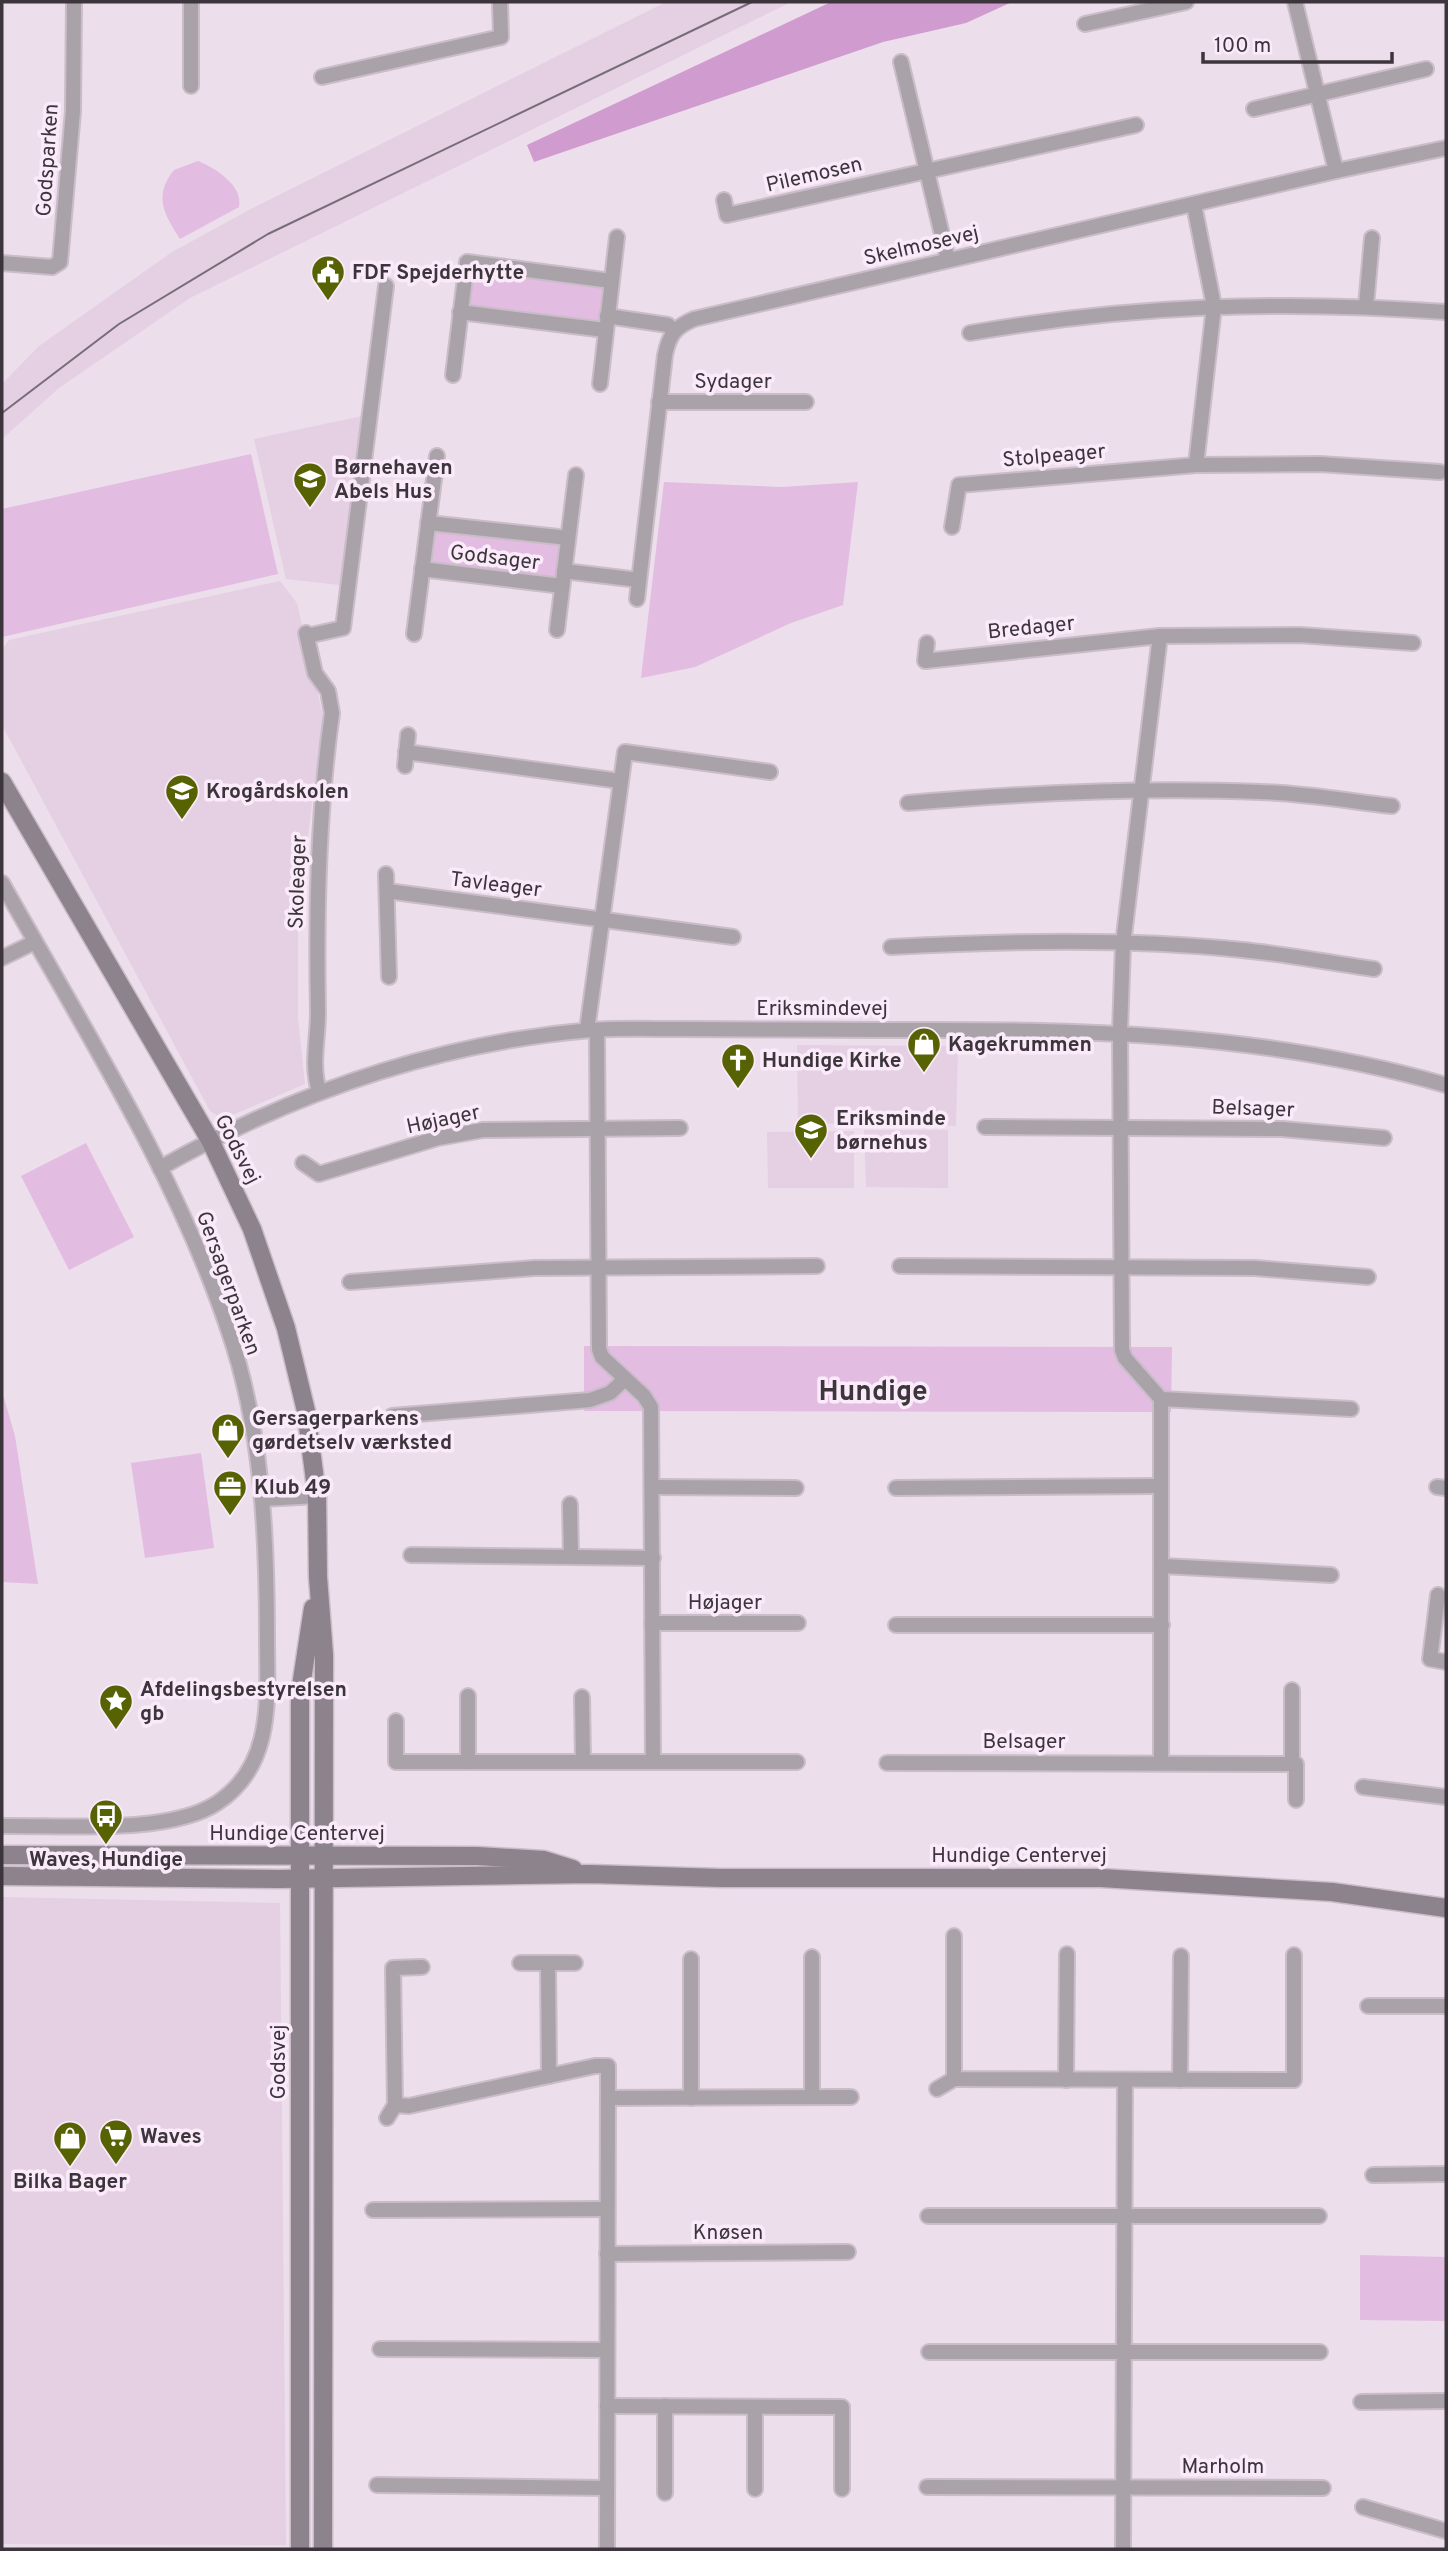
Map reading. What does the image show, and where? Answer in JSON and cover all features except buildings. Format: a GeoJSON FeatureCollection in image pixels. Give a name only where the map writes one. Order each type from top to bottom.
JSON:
{"type":"FeatureCollection","features":[{"type":"Feature","properties":{"kind":"street","name":"Godsparken"},"geometry":{"type":"LineString","coordinates":[[2,263],[52,267],[60,262],[73,111],[74,2]]}},
{"type":"Feature","properties":{"kind":"street"},"geometry":{"type":"LineString","coordinates":[[191,2],[191,86]]}},
{"type":"Feature","properties":{"kind":"street"},"geometry":{"type":"LineString","coordinates":[[322,77],[501,37],[500,2]]}},
{"type":"Feature","properties":{"kind":"street"},"geometry":{"type":"LineString","coordinates":[[1085,24],[1186,2]]}},
{"type":"Feature","properties":{"kind":"street"},"geometry":{"type":"LineString","coordinates":[[1295,2],[1336,171]]}},
{"type":"Feature","properties":{"kind":"street"},"geometry":{"type":"LineString","coordinates":[[901,62],[948,260]]}},
{"type":"Feature","properties":{"kind":"street"},"geometry":{"type":"LineString","coordinates":[[1254,109],[1426,69]]}},
{"type":"Feature","properties":{"kind":"street","name":"Pilemosen"},"geometry":{"type":"LineString","coordinates":[[724,200],[727,215],[1136,125]]}},
{"type":"Feature","properties":{"kind":"street","name":"Skelmosevej"},"geometry":{"type":"LineString","coordinates":[[673,332],[694,319],[1446,148]]}},
{"type":"Feature","properties":{"kind":"street"},"geometry":{"type":"LineString","coordinates":[[1194,205],[1214,306],[1196,465]]}},
{"type":"Feature","properties":{"kind":"street"},"geometry":{"type":"LineString","coordinates":[[600,383],[617,237]]}},
{"type":"Feature","properties":{"kind":"street"},"geometry":{"type":"LineString","coordinates":[[1366,306],[1372,238]]}},
{"type":"Feature","properties":{"kind":"street"},"geometry":{"type":"LineString","coordinates":[[453,375],[467,262],[611,281]]}},
{"type":"Feature","properties":{"kind":"street","name":"Skoleager"},"geometry":{"type":"LineString","coordinates":[[319,1091],[315,1065],[318,1028],[318,855],[332,713],[328,691],[315,673],[306,635],[343,628],[386,286]]}},
{"type":"Feature","properties":{"kind":"street"},"geometry":{"type":"LineString","coordinates":[[970,333],[1130,311],[1214,306],[1285,303],[1446,312]]}},
{"type":"Feature","properties":{"kind":"street"},"geometry":{"type":"LineString","coordinates":[[460,312],[668,325],[673,332],[665,355],[637,598]]}},
{"type":"Feature","properties":{"kind":"street","name":"Sydager"},"geometry":{"type":"LineString","coordinates":[[659,402],[806,402]]}},
{"type":"Feature","properties":{"kind":"street","name":"Godsager"},"geometry":{"type":"LineString","coordinates":[[414,634],[437,456]]}},
{"type":"Feature","properties":{"kind":"street","name":"Stolpeager"},"geometry":{"type":"LineString","coordinates":[[952,527],[959,485],[1196,465],[1320,464],[1440,472]]}},
{"type":"Feature","properties":{"kind":"street","name":"Godsager"},"geometry":{"type":"LineString","coordinates":[[557,630],[576,475]]}},
{"type":"Feature","properties":{"kind":"street","name":"Godsager"},"geometry":{"type":"LineString","coordinates":[[428,523],[568,538]]}},
{"type":"Feature","properties":{"kind":"street","name":"Godsager"},"geometry":{"type":"LineString","coordinates":[[422,569],[563,579],[639,580]]}},
{"type":"Feature","properties":{"kind":"street","name":"Bredager"},"geometry":{"type":"LineString","coordinates":[[927,643],[925,661],[1160,636],[1299,635],[1413,643]]}},
{"type":"Feature","properties":{"kind":"street"},"geometry":{"type":"LineString","coordinates":[[1160,636],[1139,789],[1123,944],[1120,1031],[1122,1350],[1125,1358],[1161,1399],[1161,1762]]}},
{"type":"Feature","properties":{"kind":"street"},"geometry":{"type":"LineString","coordinates":[[408,734],[405,759],[620,781]]}},
{"type":"Feature","properties":{"kind":"street"},"geometry":{"type":"LineString","coordinates":[[653,1762],[651,1407],[644,1396],[599,1353],[598,1128],[592,1030],[601,918],[625,752],[770,772]]}},
{"type":"Feature","properties":{"kind":"street","name":"Godsvej"},"geometry":{"type":"LineString","coordinates":[[2,782],[210,1140],[252,1228],[286,1328],[306,1411],[317,1496],[318,1577],[324,1655],[323,2549]]}},
{"type":"Feature","properties":{"kind":"street"},"geometry":{"type":"LineString","coordinates":[[908,803],[1045,791],[1139,789],[1262,792],[1392,806]]}},
{"type":"Feature","properties":{"kind":"street"},"geometry":{"type":"LineString","coordinates":[[386,874],[389,977]]}},
{"type":"Feature","properties":{"kind":"street","name":"Gersagerparken"},"geometry":{"type":"LineString","coordinates":[[2,883],[160,1168],[187,1222],[229,1331],[248,1406],[262,1499],[267,1567],[267,1721],[261,1747],[237,1786],[202,1813],[170,1822],[2,1826]]}},
{"type":"Feature","properties":{"kind":"street","name":"Tavleager"},"geometry":{"type":"LineString","coordinates":[[387,891],[733,937]]}},
{"type":"Feature","properties":{"kind":"street"},"geometry":{"type":"LineString","coordinates":[[891,947],[1017,941],[1123,944],[1242,950],[1374,969]]}},
{"type":"Feature","properties":{"kind":"street"},"geometry":{"type":"LineString","coordinates":[[2,958],[35,942]]}},
{"type":"Feature","properties":{"kind":"street","name":"Eriksmindevej"},"geometry":{"type":"LineString","coordinates":[[210,1140],[319,1091],[388,1068],[443,1054],[592,1030],[1120,1031],[1301,1051],[1367,1064],[1446,1085]]}},
{"type":"Feature","properties":{"kind":"street","name":"Belsager"},"geometry":{"type":"LineString","coordinates":[[985,1127],[1282,1129],[1384,1138]]}},
{"type":"Feature","properties":{"kind":"street","name":"Højager"},"geometry":{"type":"LineString","coordinates":[[303,1163],[319,1174],[438,1138],[483,1130],[680,1128]]}},
{"type":"Feature","properties":{"kind":"street"},"geometry":{"type":"LineString","coordinates":[[160,1168],[210,1140]]}},
{"type":"Feature","properties":{"kind":"street"},"geometry":{"type":"LineString","coordinates":[[350,1282],[535,1268],[817,1266]]}},
{"type":"Feature","properties":{"kind":"street"},"geometry":{"type":"LineString","coordinates":[[900,1266],[1255,1268],[1368,1277]]}},
{"type":"Feature","properties":{"kind":"street"},"geometry":{"type":"LineString","coordinates":[[392,1416],[590,1400],[611,1393],[625,1379]]}},
{"type":"Feature","properties":{"kind":"street"},"geometry":{"type":"LineString","coordinates":[[1161,1399],[1351,1409]]}},
{"type":"Feature","properties":{"kind":"street"},"geometry":{"type":"LineString","coordinates":[[653,1486],[796,1488]]}},
{"type":"Feature","properties":{"kind":"street"},"geometry":{"type":"LineString","coordinates":[[896,1488],[1160,1486]]}},
{"type":"Feature","properties":{"kind":"street"},"geometry":{"type":"LineString","coordinates":[[262,1499],[317,1496]]}},
{"type":"Feature","properties":{"kind":"street"},"geometry":{"type":"LineString","coordinates":[[570,1504],[571,1557]]}},
{"type":"Feature","properties":{"kind":"street"},"geometry":{"type":"LineString","coordinates":[[411,1555],[653,1558]]}},
{"type":"Feature","properties":{"kind":"street"},"geometry":{"type":"LineString","coordinates":[[1163,1566],[1331,1575]]}},
{"type":"Feature","properties":{"kind":"street","name":"Godsvej"},"geometry":{"type":"LineString","coordinates":[[300,2549],[300,1693],[318,1577]]}},
{"type":"Feature","properties":{"kind":"street"},"geometry":{"type":"LineString","coordinates":[[1438,1595],[1430,1659],[1446,1662]]}},
{"type":"Feature","properties":{"kind":"street","name":"Højager"},"geometry":{"type":"LineString","coordinates":[[652,1623],[798,1623]]}},
{"type":"Feature","properties":{"kind":"street"},"geometry":{"type":"LineString","coordinates":[[896,1625],[1162,1625]]}},
{"type":"Feature","properties":{"kind":"street"},"geometry":{"type":"LineString","coordinates":[[1292,1690],[1292,1764],[1296,1764],[1296,1800]]}},
{"type":"Feature","properties":{"kind":"street"},"geometry":{"type":"LineString","coordinates":[[468,1696],[468,1762]]}},
{"type":"Feature","properties":{"kind":"street"},"geometry":{"type":"LineString","coordinates":[[582,1697],[583,1762]]}},
{"type":"Feature","properties":{"kind":"street"},"geometry":{"type":"LineString","coordinates":[[396,1721],[396,1762],[797,1762]]}},
{"type":"Feature","properties":{"kind":"street","name":"Belsager"},"geometry":{"type":"LineString","coordinates":[[887,1763],[1292,1764]]}},
{"type":"Feature","properties":{"kind":"street"},"geometry":{"type":"LineString","coordinates":[[1363,1787],[1446,1797]]}},
{"type":"Feature","properties":{"kind":"street","name":"Hundige Centervej"},"geometry":{"type":"LineString","coordinates":[[2,1855],[477,1856],[544,1860],[590,1874]]}},
{"type":"Feature","properties":{"kind":"street","name":"Hundige Centervej"},"geometry":{"type":"LineString","coordinates":[[2,1876],[323,1878],[590,1874],[721,1878],[1101,1878],[1332,1892],[1446,1908]]}},
{"type":"Feature","properties":{"kind":"street"},"geometry":{"type":"LineString","coordinates":[[954,1936],[954,2079]]}},
{"type":"Feature","properties":{"kind":"street"},"geometry":{"type":"LineString","coordinates":[[1066,2080],[1067,1954]]}},
{"type":"Feature","properties":{"kind":"street"},"geometry":{"type":"LineString","coordinates":[[1294,1955],[1294,2080]]}},
{"type":"Feature","properties":{"kind":"street"},"geometry":{"type":"LineString","coordinates":[[1180,2080],[1181,1956]]}},
{"type":"Feature","properties":{"kind":"street"},"geometry":{"type":"LineString","coordinates":[[811,2097],[812,1957]]}},
{"type":"Feature","properties":{"kind":"street"},"geometry":{"type":"LineString","coordinates":[[691,1959],[691,2098]]}},
{"type":"Feature","properties":{"kind":"street"},"geometry":{"type":"LineString","coordinates":[[520,1963],[575,1963]]}},
{"type":"Feature","properties":{"kind":"street"},"geometry":{"type":"LineString","coordinates":[[548,1963],[549,2076]]}},
{"type":"Feature","properties":{"kind":"street"},"geometry":{"type":"LineString","coordinates":[[422,1967],[393,1968],[391,2112],[549,2076],[608,2066],[607,2549]]}},
{"type":"Feature","properties":{"kind":"street"},"geometry":{"type":"LineString","coordinates":[[1368,2006],[1446,2006]]}},
{"type":"Feature","properties":{"kind":"street"},"geometry":{"type":"LineString","coordinates":[[937,2089],[954,2079],[1294,2080],[1307,2089]]}},
{"type":"Feature","properties":{"kind":"street"},"geometry":{"type":"LineString","coordinates":[[1123,2549],[1125,2080]]}},
{"type":"Feature","properties":{"kind":"street"},"geometry":{"type":"LineString","coordinates":[[608,2098],[851,2097]]}},
{"type":"Feature","properties":{"kind":"street"},"geometry":{"type":"LineString","coordinates":[[1373,2175],[1446,2174]]}},
{"type":"Feature","properties":{"kind":"street"},"geometry":{"type":"LineString","coordinates":[[373,2210],[607,2210]]}},
{"type":"Feature","properties":{"kind":"street"},"geometry":{"type":"LineString","coordinates":[[928,2216],[1319,2217]]}},
{"type":"Feature","properties":{"kind":"street","name":"Knøsen"},"geometry":{"type":"LineString","coordinates":[[607,2254],[848,2252]]}},
{"type":"Feature","properties":{"kind":"street"},"geometry":{"type":"LineString","coordinates":[[380,2349],[607,2350]]}},
{"type":"Feature","properties":{"kind":"street"},"geometry":{"type":"LineString","coordinates":[[929,2351],[1320,2352]]}},
{"type":"Feature","properties":{"kind":"street"},"geometry":{"type":"LineString","coordinates":[[1361,2402],[1446,2401]]}},
{"type":"Feature","properties":{"kind":"street"},"geometry":{"type":"LineString","coordinates":[[607,2406],[842,2407],[842,2489]]}},
{"type":"Feature","properties":{"kind":"street"},"geometry":{"type":"LineString","coordinates":[[665,2406],[665,2493]]}},
{"type":"Feature","properties":{"kind":"street"},"geometry":{"type":"LineString","coordinates":[[755,2407],[755,2489]]}},
{"type":"Feature","properties":{"kind":"street"},"geometry":{"type":"LineString","coordinates":[[377,2485],[607,2488]]}},
{"type":"Feature","properties":{"kind":"street","name":"Marholm"},"geometry":{"type":"LineString","coordinates":[[927,2487],[1323,2488]]}},
{"type":"Feature","properties":{"kind":"street"},"geometry":{"type":"LineString","coordinates":[[1363,2507],[1446,2531]]}},
{"type":"Feature","properties":{"kind":"shaded area"},"geometry":{"type":"Polygon","coordinates":[[[666,2],[791,2],[190,298],[59,388],[2,439],[2,384],[39,346],[172,252],[249,210],[666,2]]]}},
{"type":"Feature","properties":{"kind":"shaded area"},"geometry":{"type":"Polygon","coordinates":[[[831,2],[1012,2],[966,23],[883,42],[534,162],[527,145],[831,2]]]}},
{"type":"Feature","properties":{"kind":"shaded area"},"geometry":{"type":"Polygon","coordinates":[[[198,161],[226,178],[237,192],[239,207],[180,239],[163,205],[164,188],[174,170],[198,161]]]}},
{"type":"Feature","properties":{"kind":"shaded area"},"geometry":{"type":"Polygon","coordinates":[[[477,269],[602,283],[602,321],[469,308],[471,272],[477,269]]]}},
{"type":"Feature","properties":{"kind":"shaded area","name":"Børnehaven Abels Hus"},"geometry":{"type":"Polygon","coordinates":[[[362,416],[340,585],[286,579],[254,439],[362,416]]]}},
{"type":"Feature","properties":{"kind":"shaded area"},"geometry":{"type":"Polygon","coordinates":[[[251,454],[278,574],[2,637],[2,509],[251,454]]]}},
{"type":"Feature","properties":{"kind":"shaded area"},"geometry":{"type":"Polygon","coordinates":[[[664,482],[782,487],[858,482],[843,605],[791,623],[695,667],[641,678],[664,482]]]}},
{"type":"Feature","properties":{"kind":"shaded area"},"geometry":{"type":"Polygon","coordinates":[[[436,529],[556,544],[560,548],[558,574],[552,580],[432,565],[430,546],[436,529]]]}},
{"type":"Feature","properties":{"kind":"shaded area","name":"Krogårdskolen"},"geometry":{"type":"Polygon","coordinates":[[[280,581],[297,603],[323,716],[298,917],[298,1018],[305,1084],[223,1119],[210,1111],[2,725],[2,649],[9,640],[280,581]]]}},
{"type":"Feature","properties":{"kind":"shaded area"},"geometry":{"type":"Polygon","coordinates":[[[797,1045],[958,1046],[956,1126],[798,1123],[797,1045]]]}},
{"type":"Feature","properties":{"kind":"shaded area","name":"Eriksminde børnehus"},"geometry":{"type":"Polygon","coordinates":[[[864,1130],[948,1130],[948,1188],[866,1187],[864,1130]]]}},
{"type":"Feature","properties":{"kind":"shaded area","name":"Eriksminde børnehus"},"geometry":{"type":"Polygon","coordinates":[[[854,1131],[854,1188],[768,1188],[767,1132],[854,1131]]]}},
{"type":"Feature","properties":{"kind":"shaded area"},"geometry":{"type":"Polygon","coordinates":[[[86,1143],[134,1237],[69,1270],[21,1176],[86,1143]]]}},
{"type":"Feature","properties":{"kind":"shaded area"},"geometry":{"type":"Polygon","coordinates":[[[584,1346],[1172,1347],[1171,1412],[584,1411],[584,1346]]]}},
{"type":"Feature","properties":{"kind":"shaded area"},"geometry":{"type":"Polygon","coordinates":[[[2,1391],[15,1436],[38,1584],[2,1582],[2,1391]]]}},
{"type":"Feature","properties":{"kind":"shaded area"},"geometry":{"type":"Polygon","coordinates":[[[201,1453],[214,1548],[145,1558],[131,1463],[201,1453]]]}},
{"type":"Feature","properties":{"kind":"shaded area"},"geometry":{"type":"Polygon","coordinates":[[[2,1897],[280,1903],[286,2545],[2,2544],[2,1897]]]}},
{"type":"Feature","properties":{"kind":"shaded area"},"geometry":{"type":"Polygon","coordinates":[[[1360,2255],[1446,2257],[1446,2321],[1360,2320],[1360,2255]]]}},
{"type":"Feature","properties":{"kind":"tram line"},"geometry":{"type":"LineString","coordinates":[[2,413],[119,324],[268,234],[752,2]]}},
{"type":"Feature","properties":{"kind":"place","name":"FDF Spejderhytte"},"geometry":{"type":"Point","coordinates":[328,302]}},
{"type":"Feature","properties":{"kind":"place","name":"Børnehaven Abels Hus"},"geometry":{"type":"Point","coordinates":[310,509]}},
{"type":"Feature","properties":{"kind":"place","name":"Krogårdskolen"},"geometry":{"type":"Point","coordinates":[182,821]}},
{"type":"Feature","properties":{"kind":"place","name":"Kagekrummen"},"geometry":{"type":"Point","coordinates":[924,1074]}},
{"type":"Feature","properties":{"kind":"place","name":"Hundige Kirke"},"geometry":{"type":"Point","coordinates":[738,1090]}},
{"type":"Feature","properties":{"kind":"place","name":"Eriksminde børnehus"},"geometry":{"type":"Point","coordinates":[811,1160]}},
{"type":"Feature","properties":{"kind":"place","name":"Gersagerparkens gørdetselv værksted"},"geometry":{"type":"Point","coordinates":[228,1460]}},
{"type":"Feature","properties":{"kind":"place","name":"Klub 49"},"geometry":{"type":"Point","coordinates":[230,1517]}},
{"type":"Feature","properties":{"kind":"place","name":"Afdelingsbestyrelsen gb"},"geometry":{"type":"Point","coordinates":[116,1731]}},
{"type":"Feature","properties":{"kind":"place","name":"Waves, Hundige"},"geometry":{"type":"Point","coordinates":[106,1846]}},
{"type":"Feature","properties":{"kind":"place","name":"Waves"},"geometry":{"type":"Point","coordinates":[116,2166]}},
{"type":"Feature","properties":{"kind":"place","name":"Bilka Bager"},"geometry":{"type":"Point","coordinates":[70,2168]}},
{"type":"Feature","properties":{"kind":"district","name":"Hundige"},"geometry":{"type":"Point","coordinates":[873,1390]}}]}
